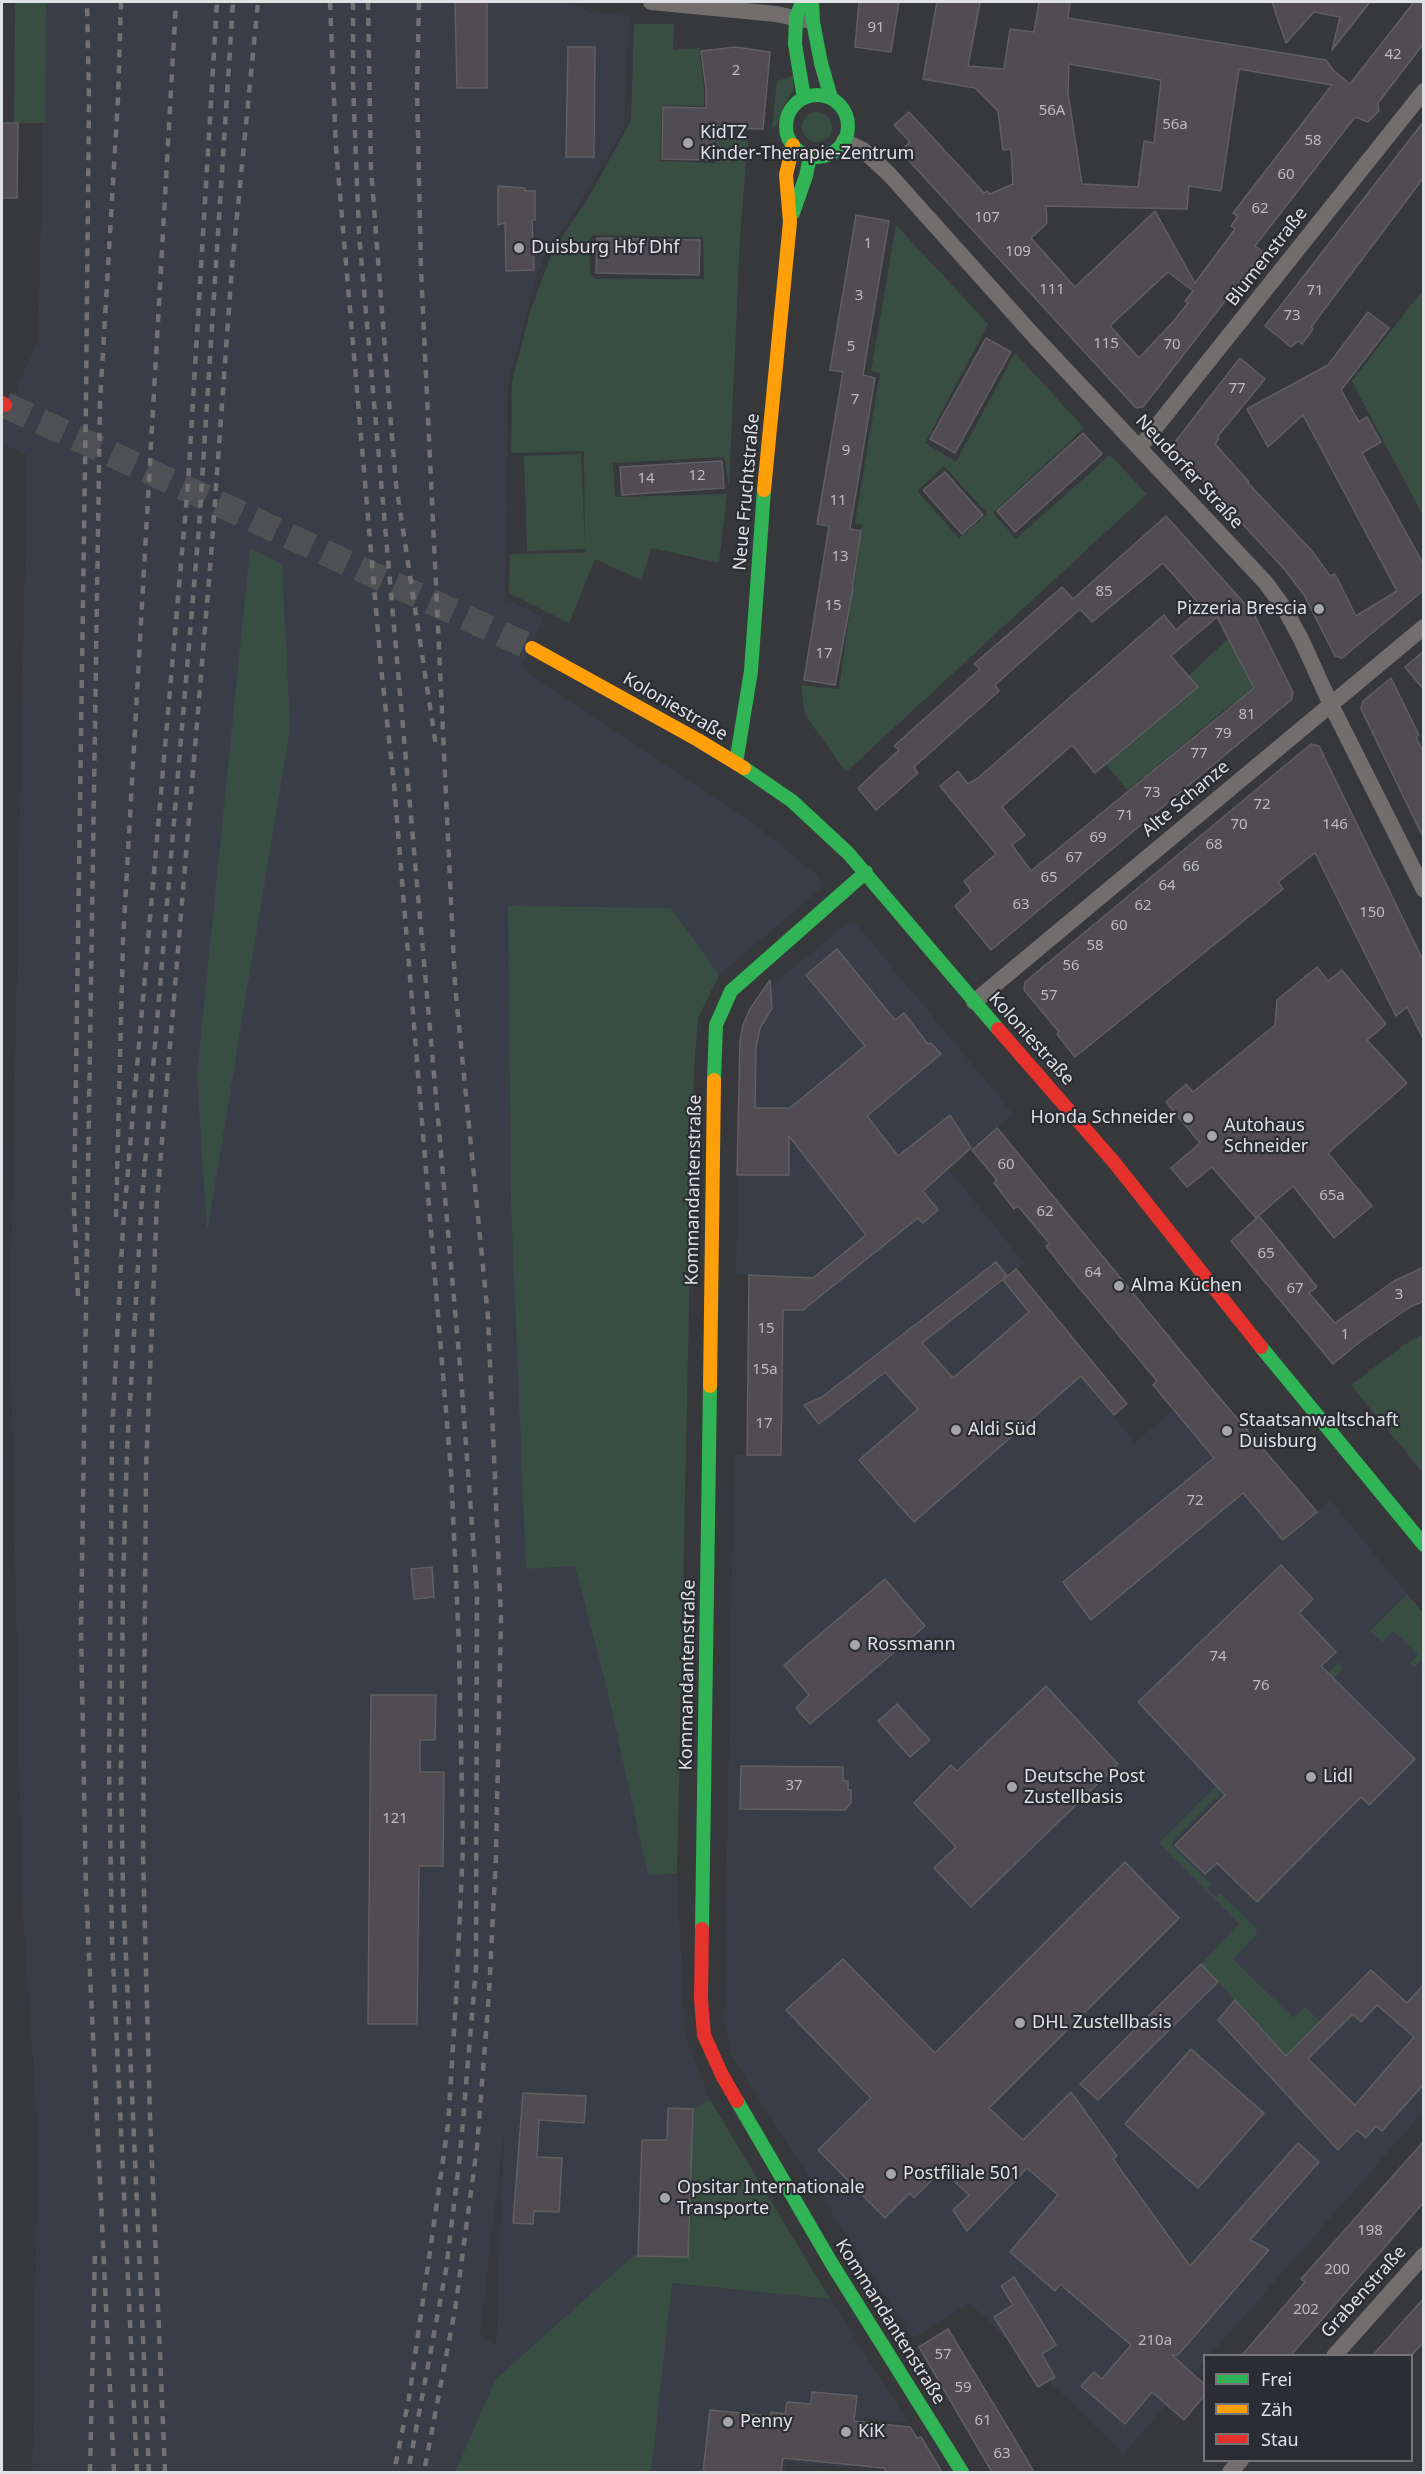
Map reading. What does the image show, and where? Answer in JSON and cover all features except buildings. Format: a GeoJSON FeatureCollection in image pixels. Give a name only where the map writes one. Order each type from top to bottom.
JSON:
{"type":"FeatureCollection","features":[{"type":"Feature","properties":{"kind":"street"},"geometry":{"type":"LineString","coordinates":[[651,2],[796,18],[813,22]]}},
{"type":"Feature","properties":{"kind":"street"},"geometry":{"type":"LineString","coordinates":[[802,2],[796,18],[795,44],[804,98]]}},
{"type":"Feature","properties":{"kind":"street"},"geometry":{"type":"LineString","coordinates":[[812,2],[813,22],[831,98]]}},
{"type":"Feature","properties":{"kind":"street","name":"Blumenstraße"},"geometry":{"type":"LineString","coordinates":[[1140,447],[1424,91]]}},
{"type":"Feature","properties":{"kind":"street"},"geometry":{"type":"LineString","coordinates":[[822,95],[831,98],[843,108],[848,132],[844,141],[830,154],[810,156],[794,145],[789,137],[787,119],[790,110],[804,98],[822,95]]}},
{"type":"Feature","properties":{"kind":"street","name":"Neudorfer Straße"},"geometry":{"type":"LineString","coordinates":[[844,141],[863,150],[889,174],[1034,336],[1266,583],[1284,608],[1301,639],[1331,705],[1424,890]]}},
{"type":"Feature","properties":{"kind":"street","name":"Neue Fruchtstraße"},"geometry":{"type":"LineString","coordinates":[[736,763],[751,671],[764,492],[790,222],[786,175],[794,145]]}},
{"type":"Feature","properties":{"kind":"street","name":"Neue Fruchtstraße"},"geometry":{"type":"LineString","coordinates":[[790,222],[806,176],[810,156]]}},
{"type":"Feature","properties":{"kind":"street","name":"Alte Schanze"},"geometry":{"type":"LineString","coordinates":[[974,1002],[1424,627]]}},
{"type":"Feature","properties":{"kind":"street","name":"Koloniestraße"},"geometry":{"type":"LineString","coordinates":[[532,648],[736,763],[792,801],[866,872],[974,1002],[1113,1161],[1251,1335],[1424,1545]]}},
{"type":"Feature","properties":{"kind":"street","name":"Kommandantenstraße"},"geometry":{"type":"LineString","coordinates":[[866,872],[730,991],[716,1025],[701,1999],[704,2036],[722,2075],[832,2264],[962,2472]]}},
{"type":"Feature","properties":{"kind":"street","name":"Grabenstraße"},"geometry":{"type":"LineString","coordinates":[[1335,2354],[1424,2255]]}},
{"type":"Feature","properties":{"kind":"shaded area"},"geometry":{"type":"Polygon","coordinates":[[[46,2],[570,2],[589,12],[629,16],[624,129],[587,192],[548,250],[537,275],[508,383],[505,599],[544,617],[521,668],[757,826],[818,876],[821,883],[818,891],[719,975],[671,908],[526,1569],[575,1565],[607,1689],[648,1875],[677,1874],[685,2035],[710,2100],[693,2109],[688,2257],[634,2255],[495,2380],[455,2472],[32,2472],[38,2138],[22,1899],[10,1316],[27,455],[2,444],[2,419],[38,341],[46,2]],[[504,2133],[480,2333],[496,2346],[504,2133]]]}},
{"type":"Feature","properties":{"kind":"shaded area"},"geometry":{"type":"Polygon","coordinates":[[[848,923],[857,925],[1013,1114],[971,1148],[949,1170],[1024,1263],[1003,1280],[1135,1443],[1172,1410],[1283,1540],[1330,1500],[1423,1613],[1423,2112],[1211,2354],[1203,2354],[1203,2363],[1123,2454],[970,2303],[913,2338],[732,2057],[724,2021],[734,1455],[781,1455],[783,1276],[736,1275],[740,1041],[743,1025],[759,996],[848,923]]]}},
{"type":"Feature","properties":{"kind":"shaded area"},"geometry":{"type":"Polygon","coordinates":[[[672,2283],[830,2299],[909,2423],[855,2418],[850,2468],[786,2462],[785,2472],[651,2472],[672,2283]]]}},
{"type":"Feature","properties":{"kind":"green space"},"geometry":{"type":"Polygon","coordinates":[[[15,2],[46,2],[45,123],[14,123],[15,2]]]}},
{"type":"Feature","properties":{"kind":"green space"},"geometry":{"type":"Polygon","coordinates":[[[634,24],[674,24],[673,50],[699,48],[704,106],[662,105],[660,161],[715,163],[716,137],[748,139],[740,237],[729,486],[724,457],[613,463],[615,497],[727,494],[719,563],[652,548],[641,580],[595,559],[569,623],[509,593],[510,554],[585,553],[585,549],[527,551],[524,456],[581,454],[585,546],[584,451],[511,453],[512,381],[531,309],[554,248],[586,202],[631,121],[634,24]],[[593,235],[589,242],[590,275],[596,279],[704,279],[703,237],[593,235]]]}},
{"type":"Feature","properties":{"kind":"green space"},"geometry":{"type":"Polygon","coordinates":[[[793,76],[793,91],[784,105],[777,125],[772,129],[777,81],[793,76]]]}},
{"type":"Feature","properties":{"kind":"green space"},"geometry":{"type":"Polygon","coordinates":[[[817,112],[828,116],[832,127],[828,138],[817,142],[806,138],[802,127],[806,116],[817,112]]]}},
{"type":"Feature","properties":{"kind":"green space"},"geometry":{"type":"Polygon","coordinates":[[[896,225],[988,324],[925,443],[956,462],[1015,353],[1084,428],[993,513],[1016,539],[1110,455],[1147,494],[846,772],[805,715],[801,685],[839,689],[862,525],[855,523],[880,373],[871,371],[896,225]],[[944,466],[917,491],[959,538],[988,514],[944,466]]]}},
{"type":"Feature","properties":{"kind":"green space"},"geometry":{"type":"Polygon","coordinates":[[[1423,290],[1423,516],[1352,381],[1423,290]]]}},
{"type":"Feature","properties":{"kind":"green space"},"geometry":{"type":"Polygon","coordinates":[[[250,548],[282,564],[290,729],[207,1232],[197,1076],[250,548]]]}},
{"type":"Feature","properties":{"kind":"green space"},"geometry":{"type":"Polygon","coordinates":[[[1228,639],[1255,690],[1250,691],[1223,711],[1158,765],[1160,769],[1155,773],[1152,770],[1127,790],[1106,764],[1198,687],[1188,676],[1228,639]]]}},
{"type":"Feature","properties":{"kind":"green space"},"geometry":{"type":"Polygon","coordinates":[[[508,906],[671,908],[719,975],[698,1018],[694,1069],[677,1874],[648,1875],[607,1689],[575,1566],[526,1569],[511,1202],[508,906]]]}},
{"type":"Feature","properties":{"kind":"green space"},"geometry":{"type":"Polygon","coordinates":[[[1423,1334],[1423,1473],[1351,1385],[1404,1345],[1423,1334]]]}},
{"type":"Feature","properties":{"kind":"green space"},"geometry":{"type":"Polygon","coordinates":[[[1407,1594],[1423,1613],[1423,1660],[1414,1667],[1410,1664],[1418,1654],[1393,1631],[1383,1642],[1370,1631],[1407,1594]]]}},
{"type":"Feature","properties":{"kind":"green space"},"geometry":{"type":"Polygon","coordinates":[[[1339,1662],[1343,1668],[1170,1844],[1211,1884],[1207,1889],[1216,1897],[1220,1893],[1257,1929],[1256,1935],[1233,1959],[1293,2018],[1305,2007],[1320,2021],[1286,2056],[1201,1964],[1239,1924],[1159,1843],[1339,1662]]]}},
{"type":"Feature","properties":{"kind":"green space"},"geometry":{"type":"Polygon","coordinates":[[[710,2100],[830,2299],[672,2283],[651,2472],[455,2472],[495,2380],[634,2255],[688,2256],[693,2109],[710,2100]]]}},
{"type":"Feature","properties":{"kind":"tunnel"},"geometry":{"type":"LineString","coordinates":[[5,405],[532,648]]}},
{"type":"Feature","properties":{"kind":"railway"},"geometry":{"type":"LineString","coordinates":[[78,1296],[74,1208],[86,399],[89,100],[87,2]]}},
{"type":"Feature","properties":{"kind":"railway"},"geometry":{"type":"LineString","coordinates":[[114,2472],[86,1891],[81,1630],[100,402],[118,99],[121,2]]}},
{"type":"Feature","properties":{"kind":"railway"},"geometry":{"type":"LineString","coordinates":[[116,1217],[123,941],[176,2]]}},
{"type":"Feature","properties":{"kind":"railway"},"geometry":{"type":"LineString","coordinates":[[137,2472],[112,1939],[109,1766],[112,1433],[123,1227],[188,484],[217,2]]}},
{"type":"Feature","properties":{"kind":"railway"},"geometry":{"type":"LineString","coordinates":[[149,2472],[123,1892],[121,1771],[127,1451],[142,1198],[199,527],[233,2]]}},
{"type":"Feature","properties":{"kind":"railway"},"geometry":{"type":"LineString","coordinates":[[165,2472],[150,2116],[143,1855],[146,1469],[157,1201],[211,556],[232,267],[258,2]]}},
{"type":"Feature","properties":{"kind":"railway"},"geometry":{"type":"LineString","coordinates":[[330,2],[336,148],[381,667],[394,784],[451,1471],[459,1644],[463,1847],[448,2125],[409,2398],[394,2472]]}},
{"type":"Feature","properties":{"kind":"railway"},"geometry":{"type":"LineString","coordinates":[[353,2],[353,83],[359,234],[461,1377],[477,1593],[476,1968],[460,2155],[446,2270],[408,2472]]}},
{"type":"Feature","properties":{"kind":"railway"},"geometry":{"type":"LineString","coordinates":[[368,2],[371,169],[396,484],[436,746]]}},
{"type":"Feature","properties":{"kind":"railway"},"geometry":{"type":"LineString","coordinates":[[419,2],[417,87],[421,270],[455,985],[488,1317],[501,1618],[496,1855],[489,1994],[477,2147],[455,2310],[424,2472]]}},
{"type":"Feature","properties":{"kind":"railway"},"geometry":{"type":"LineString","coordinates":[[90,2472],[95,2252]]}},
{"type":"Feature","properties":{"kind":"traffic: fast"},"geometry":{"type":"LineString","coordinates":[[802,2],[796,18],[795,44],[804,98]]}},
{"type":"Feature","properties":{"kind":"traffic: fast"},"geometry":{"type":"LineString","coordinates":[[812,2],[813,22],[821,63],[831,98]]}},
{"type":"Feature","properties":{"kind":"traffic: fast"},"geometry":{"type":"LineString","coordinates":[[817,95],[834,100],[839,104],[843,109],[848,126],[843,143],[839,148],[834,152],[817,157],[800,152],[795,148],[791,143],[786,126],[791,109],[795,104],[800,100],[817,95]]}},
{"type":"Feature","properties":{"kind":"traffic: fast"},"geometry":{"type":"LineString","coordinates":[[793,213],[806,176],[810,156]]}},
{"type":"Feature","properties":{"kind":"traffic: fast"},"geometry":{"type":"LineString","coordinates":[[736,763],[751,671],[764,490]]}},
{"type":"Feature","properties":{"kind":"traffic: fast"},"geometry":{"type":"LineString","coordinates":[[744,768],[792,801],[848,853],[998,1029]]}},
{"type":"Feature","properties":{"kind":"traffic: fast"},"geometry":{"type":"LineString","coordinates":[[714,1080],[716,1025],[731,991],[866,872]]}},
{"type":"Feature","properties":{"kind":"traffic: fast"},"geometry":{"type":"LineString","coordinates":[[1261,1347],[1424,1545]]}},
{"type":"Feature","properties":{"kind":"traffic: fast"},"geometry":{"type":"LineString","coordinates":[[702,1929],[710,1386]]}},
{"type":"Feature","properties":{"kind":"traffic: fast"},"geometry":{"type":"LineString","coordinates":[[737,2101],[832,2264],[962,2472]]}},
{"type":"Feature","properties":{"kind":"traffic: slow"},"geometry":{"type":"LineString","coordinates":[[764,490],[790,222],[786,175],[793,145]]}},
{"type":"Feature","properties":{"kind":"traffic: slow"},"geometry":{"type":"LineString","coordinates":[[532,648],[744,768]]}},
{"type":"Feature","properties":{"kind":"traffic: slow"},"geometry":{"type":"LineString","coordinates":[[710,1386],[714,1080]]}},
{"type":"Feature","properties":{"kind":"traffic: jam"},"geometry":{"type":"LineString","coordinates":[[998,1029],[1113,1161],[1261,1347]]}},
{"type":"Feature","properties":{"kind":"traffic: jam"},"geometry":{"type":"LineString","coordinates":[[702,1929],[701,1999],[704,2035],[737,2101]]}},
{"type":"Feature","properties":{"kind":"place","name":"KidTZ Kinder-Therapie-Zentrum"},"geometry":{"type":"Point","coordinates":[688,143]}},
{"type":"Feature","properties":{"kind":"place","name":"Duisburg Hbf Dhf"},"geometry":{"type":"Point","coordinates":[519,248]}},
{"type":"Feature","properties":{"kind":"place","name":"Pizzeria Brescia"},"geometry":{"type":"Point","coordinates":[1319,609]}},
{"type":"Feature","properties":{"kind":"place","name":"Honda Schneider"},"geometry":{"type":"Point","coordinates":[1188,1118]}},
{"type":"Feature","properties":{"kind":"place","name":"Autohaus Schneider"},"geometry":{"type":"Point","coordinates":[1212,1136]}},
{"type":"Feature","properties":{"kind":"place","name":"Alma Küchen"},"geometry":{"type":"Point","coordinates":[1119,1286]}},
{"type":"Feature","properties":{"kind":"place","name":"Aldi Süd"},"geometry":{"type":"Point","coordinates":[956,1430]}},
{"type":"Feature","properties":{"kind":"place","name":"Staatsanwaltschaft Duisburg"},"geometry":{"type":"Point","coordinates":[1227,1431]}},
{"type":"Feature","properties":{"kind":"place","name":"Rossmann"},"geometry":{"type":"Point","coordinates":[855,1645]}},
{"type":"Feature","properties":{"kind":"place","name":"Lidl"},"geometry":{"type":"Point","coordinates":[1311,1777]}},
{"type":"Feature","properties":{"kind":"place","name":"Deutsche Post Zustellbasis"},"geometry":{"type":"Point","coordinates":[1012,1787]}},
{"type":"Feature","properties":{"kind":"place","name":"DHL Zustellbasis"},"geometry":{"type":"Point","coordinates":[1020,2023]}},
{"type":"Feature","properties":{"kind":"place","name":"Postfiliale 501"},"geometry":{"type":"Point","coordinates":[891,2174]}},
{"type":"Feature","properties":{"kind":"place","name":"Opsitar Internationale Transporte"},"geometry":{"type":"Point","coordinates":[665,2198]}},
{"type":"Feature","properties":{"kind":"place","name":"Penny"},"geometry":{"type":"Point","coordinates":[728,2422]}},
{"type":"Feature","properties":{"kind":"place","name":"KiK"},"geometry":{"type":"Point","coordinates":[846,2432]}}]}
